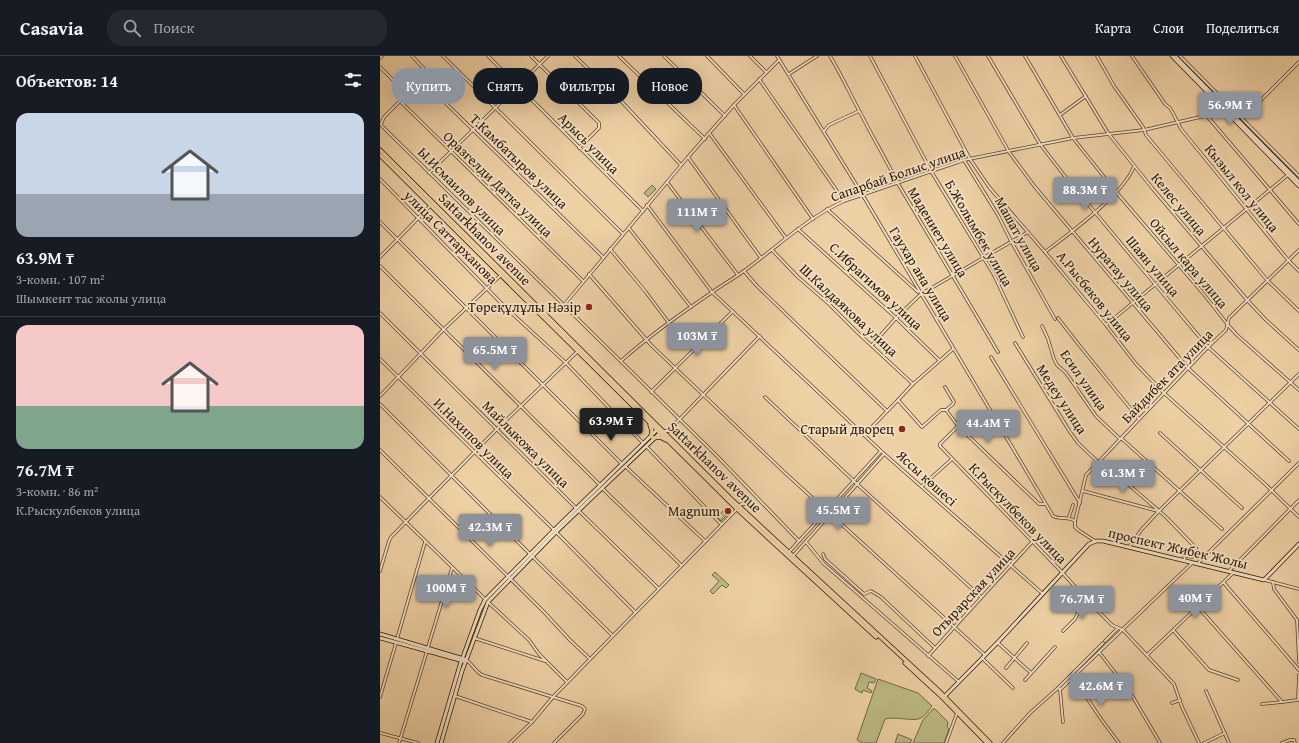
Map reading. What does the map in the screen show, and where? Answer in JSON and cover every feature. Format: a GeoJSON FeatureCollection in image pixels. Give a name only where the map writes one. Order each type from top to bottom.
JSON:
{"type":"FeatureCollection","features":[{"type":"Feature","properties":{"kind":"main road"},"geometry":{"type":"LineString","coordinates":[[1172,56],[1289,174],[1299,182]]}},
{"type":"Feature","properties":{"kind":"main road"},"geometry":{"type":"LineString","coordinates":[[1175,56],[1299,186]]}},
{"type":"Feature","properties":{"kind":"main road","name":"Sattarkhanov avenue"},"geometry":{"type":"LineString","coordinates":[[380,150],[420,192],[738,508]]}},
{"type":"Feature","properties":{"kind":"main road","name":"Sattarkhanov avenue"},"geometry":{"type":"LineString","coordinates":[[380,155],[420,192]]}},
{"type":"Feature","properties":{"kind":"main road","name":"Sattarkhanov avenue"},"geometry":{"type":"LineString","coordinates":[[432,204],[501,275],[564,335]]}},
{"type":"Feature","properties":{"kind":"main road"},"geometry":{"type":"LineString","coordinates":[[647,418],[652,430],[652,437]]}},
{"type":"Feature","properties":{"kind":"main road"},"geometry":{"type":"LineString","coordinates":[[441,743],[480,610],[486,601],[601,486],[652,437],[661,431]]}},
{"type":"Feature","properties":{"kind":"main road","name":"Sattarkhanov avenue"},"geometry":{"type":"LineString","coordinates":[[661,431],[669,441],[738,508],[944,698],[990,743]]}},
{"type":"Feature","properties":{"kind":"main road"},"geometry":{"type":"LineString","coordinates":[[652,437],[669,441]]}},
{"type":"Feature","properties":{"kind":"main road","name":"проспект Жибек Жолы"},"geometry":{"type":"LineString","coordinates":[[944,698],[1089,544],[1096,541],[1103,541],[1129,547],[1264,580]]}},
{"type":"Feature","properties":{"kind":"main road"},"geometry":{"type":"LineString","coordinates":[[1264,580],[1299,544]]}},
{"type":"Feature","properties":{"kind":"main road"},"geometry":{"type":"LineString","coordinates":[[437,743],[486,601]]}},
{"type":"Feature","properties":{"kind":"main road"},"geometry":{"type":"LineString","coordinates":[[380,634],[397,641]]}},
{"type":"Feature","properties":{"kind":"main road"},"geometry":{"type":"LineString","coordinates":[[380,638],[427,649],[465,661]]}},
{"type":"Feature","properties":{"kind":"main road","name":"Sattarkhanov avenue"},"geometry":{"type":"LineString","coordinates":[[944,698],[987,743]]}},
{"type":"Feature","properties":{"kind":"street"},"geometry":{"type":"LineString","coordinates":[[412,56],[423,68]]}},
{"type":"Feature","properties":{"kind":"street"},"geometry":{"type":"LineString","coordinates":[[443,56],[623,234]]}},
{"type":"Feature","properties":{"kind":"street","name":"Арысь улица"},"geometry":{"type":"LineString","coordinates":[[488,56],[500,68]]}},
{"type":"Feature","properties":{"kind":"street"},"geometry":{"type":"LineString","coordinates":[[531,56],[600,126],[579,148]]}},
{"type":"Feature","properties":{"kind":"street"},"geometry":{"type":"LineString","coordinates":[[536,68],[548,56]]}},
{"type":"Feature","properties":{"kind":"street"},"geometry":{"type":"LineString","coordinates":[[575,56],[627,107],[682,165]]}},
{"type":"Feature","properties":{"kind":"street"},"geometry":{"type":"LineString","coordinates":[[619,56],[705,139]]}},
{"type":"Feature","properties":{"kind":"street"},"geometry":{"type":"LineString","coordinates":[[664,56],[725,116]]}},
{"type":"Feature","properties":{"kind":"street"},"geometry":{"type":"LineString","coordinates":[[707,56],[744,94]]}},
{"type":"Feature","properties":{"kind":"street"},"geometry":{"type":"LineString","coordinates":[[750,56],[766,72]]}},
{"type":"Feature","properties":{"kind":"street","name":"Гаухар ана улица"},"geometry":{"type":"LineString","coordinates":[[777,56],[862,194],[1046,504]]}},
{"type":"Feature","properties":{"kind":"street","name":"Мадениет улица"},"geometry":{"type":"LineString","coordinates":[[830,56],[890,166],[897,182],[998,352]]}},
{"type":"Feature","properties":{"kind":"street","name":"Б.Жолымбек улица"},"geometry":{"type":"LineString","coordinates":[[870,56],[931,171],[997,281],[1023,337]]}},
{"type":"Feature","properties":{"kind":"street","name":"А.Рысбеков улица"},"geometry":{"type":"LineString","coordinates":[[915,56],[970,159],[989,187],[1046,252],[1136,364],[1164,393],[1272,490],[1299,517]]}},
{"type":"Feature","properties":{"kind":"street","name":"Нуратау улица"},"geometry":{"type":"LineString","coordinates":[[955,56],[1009,152],[1035,187],[1188,368],[1289,461]]}},
{"type":"Feature","properties":{"kind":"street","name":"Шаян улица"},"geometry":{"type":"LineString","coordinates":[[988,56],[1040,144],[1155,284],[1208,347],[1299,429]]}},
{"type":"Feature","properties":{"kind":"street","name":"Ойсыл кара улица"},"geometry":{"type":"LineString","coordinates":[[1025,56],[1073,138],[1116,192],[1202,292],[1237,336],[1299,390]]}},
{"type":"Feature","properties":{"kind":"street","name":"Келес улица"},"geometry":{"type":"LineString","coordinates":[[1061,56],[1108,133],[1134,166],[1248,301],[1266,320],[1299,350]]}},
{"type":"Feature","properties":{"kind":"street"},"geometry":{"type":"LineString","coordinates":[[1096,56],[1146,135],[1267,280],[1299,311]]}},
{"type":"Feature","properties":{"kind":"street","name":"Кызыл кол улица"},"geometry":{"type":"LineString","coordinates":[[1132,56],[1165,104],[1170,108],[1177,122],[1246,209],[1288,260],[1299,271]]}},
{"type":"Feature","properties":{"kind":"street"},"geometry":{"type":"LineString","coordinates":[[1180,56],[1299,176]]}},
{"type":"Feature","properties":{"kind":"street"},"geometry":{"type":"LineString","coordinates":[[789,74],[815,57]]}},
{"type":"Feature","properties":{"kind":"street"},"geometry":{"type":"LineString","coordinates":[[564,305],[688,157],[744,94],[780,59]]}},
{"type":"Feature","properties":{"kind":"street"},"geometry":{"type":"LineString","coordinates":[[1242,118],[1299,62]]}},
{"type":"Feature","properties":{"kind":"street"},"geometry":{"type":"LineString","coordinates":[[380,67],[392,79]]}},
{"type":"Feature","properties":{"kind":"street"},"geometry":{"type":"LineString","coordinates":[[759,79],[844,201]]}},
{"type":"Feature","properties":{"kind":"street"},"geometry":{"type":"LineString","coordinates":[[1060,115],[1086,96]]}},
{"type":"Feature","properties":{"kind":"street"},"geometry":{"type":"LineString","coordinates":[[380,114],[384,117],[397,104]]}},
{"type":"Feature","properties":{"kind":"street","name":"Оразгелди Датка улица"},"geometry":{"type":"LineString","coordinates":[[403,104],[450,152],[583,281]]}},
{"type":"Feature","properties":{"kind":"street","name":"Т.Камбатыров улица"},"geometry":{"type":"LineString","coordinates":[[446,104],[603,257]]}},
{"type":"Feature","properties":{"kind":"street"},"geometry":{"type":"LineString","coordinates":[[429,174],[500,104]]}},
{"type":"Feature","properties":{"kind":"street","name":"Арысь улица"},"geometry":{"type":"LineString","coordinates":[[535,104],[643,211]]}},
{"type":"Feature","properties":{"kind":"street"},"geometry":{"type":"LineString","coordinates":[[734,105],[813,219]]}},
{"type":"Feature","properties":{"kind":"street"},"geometry":{"type":"LineString","coordinates":[[824,132],[829,125],[859,111]]}},
{"type":"Feature","properties":{"kind":"street","name":"Сапарбай Болыс улица"},"geometry":{"type":"LineString","coordinates":[[621,361],[646,340],[762,258],[798,229],[827,209],[844,201],[964,160],[1073,138],[1144,130],[1226,111]]}},
{"type":"Feature","properties":{"kind":"street"},"geometry":{"type":"LineString","coordinates":[[1207,116],[1299,224]]}},
{"type":"Feature","properties":{"kind":"street","name":"Ы.Исмаилов улица"},"geometry":{"type":"LineString","coordinates":[[384,117],[381,124],[382,126],[429,174],[680,419],[799,541]]}},
{"type":"Feature","properties":{"kind":"street"},"geometry":{"type":"LineString","coordinates":[[710,134],[786,238]]}},
{"type":"Feature","properties":{"kind":"street"},"geometry":{"type":"LineString","coordinates":[[688,157],[762,258]]}},
{"type":"Feature","properties":{"kind":"street","name":"Машат улица"},"geometry":{"type":"LineString","coordinates":[[964,160],[998,215],[1055,319]]}},
{"type":"Feature","properties":{"kind":"street"},"geometry":{"type":"LineString","coordinates":[[1046,252],[1095,212],[1116,192],[1130,175],[1134,166]]}},
{"type":"Feature","properties":{"kind":"street"},"geometry":{"type":"LineString","coordinates":[[1106,325],[1289,174]]}},
{"type":"Feature","properties":{"kind":"street","name":"улица Саттарханова"},"geometry":{"type":"LineString","coordinates":[[380,179],[517,319],[566,363],[721,524]]}},
{"type":"Feature","properties":{"kind":"street"},"geometry":{"type":"LineString","coordinates":[[668,182],[738,275]]}},
{"type":"Feature","properties":{"kind":"street"},"geometry":{"type":"LineString","coordinates":[[380,257],[432,204]]}},
{"type":"Feature","properties":{"kind":"street","name":"Яссы көшесі"},"geometry":{"type":"LineString","coordinates":[[647,205],[712,292],[884,454],[1043,594]]}},
{"type":"Feature","properties":{"kind":"street"},"geometry":{"type":"LineString","coordinates":[[827,209],[921,294]]}},
{"type":"Feature","properties":{"kind":"street"},"geometry":{"type":"LineString","coordinates":[[380,222],[543,385],[704,542]]}},
{"type":"Feature","properties":{"kind":"street"},"geometry":{"type":"LineString","coordinates":[[629,228],[691,307]]}},
{"type":"Feature","properties":{"kind":"street","name":"С.Ибрагимов улица"},"geometry":{"type":"LineString","coordinates":[[798,229],[896,318],[939,360]]}},
{"type":"Feature","properties":{"kind":"street"},"geometry":{"type":"LineString","coordinates":[[872,345],[896,318],[921,294],[1028,232]]}},
{"type":"Feature","properties":{"kind":"street"},"geometry":{"type":"LineString","coordinates":[[610,250],[645,291],[669,324]]}},
{"type":"Feature","properties":{"kind":"street","name":"Ш.Калдаякова улица"},"geometry":{"type":"LineString","coordinates":[[772,250],[798,277],[829,304],[913,384]]}},
{"type":"Feature","properties":{"kind":"street","name":"Байдибек ата улица"},"geometry":{"type":"LineString","coordinates":[[1075,521],[1086,475],[1226,330],[1229,318],[1299,250]]}},
{"type":"Feature","properties":{"kind":"street"},"geometry":{"type":"LineString","coordinates":[[380,266],[681,565]]}},
{"type":"Feature","properties":{"kind":"street"},"geometry":{"type":"LineString","coordinates":[[744,271],[757,286],[887,411]]}},
{"type":"Feature","properties":{"kind":"street"},"geometry":{"type":"LineString","coordinates":[[589,274],[646,340],[783,471],[954,628],[1013,688]]}},
{"type":"Feature","properties":{"kind":"street"},"geometry":{"type":"LineString","coordinates":[[380,396],[444,329],[501,275]]}},
{"type":"Feature","properties":{"kind":"street"},"geometry":{"type":"LineString","coordinates":[[651,392],[733,311]]}},
{"type":"Feature","properties":{"kind":"street","name":"Майлыкожа улица"},"geometry":{"type":"LineString","coordinates":[[380,313],[658,588]]}},
{"type":"Feature","properties":{"kind":"street"},"geometry":{"type":"LineString","coordinates":[[1058,318],[1139,419]]}},
{"type":"Feature","properties":{"kind":"street","name":"Есил улица"},"geometry":{"type":"LineString","coordinates":[[1042,326],[1054,359],[1066,373],[1096,416],[1222,529]]}},
{"type":"Feature","properties":{"kind":"street"},"geometry":{"type":"LineString","coordinates":[[661,431],[669,431],[760,336]]}},
{"type":"Feature","properties":{"kind":"street","name":"Медеу улица"},"geometry":{"type":"LineString","coordinates":[[1015,342],[1070,432],[1078,443],[1098,462]]}},
{"type":"Feature","properties":{"kind":"street"},"geometry":{"type":"LineString","coordinates":[[864,435],[913,384],[953,349]]}},
{"type":"Feature","properties":{"kind":"street"},"geometry":{"type":"LineString","coordinates":[[380,571],[389,541],[429,498],[579,350]]}},
{"type":"Feature","properties":{"kind":"street"},"geometry":{"type":"LineString","coordinates":[[991,357],[1080,503]]}},
{"type":"Feature","properties":{"kind":"street","name":"И.Нахипов улица"},"geometry":{"type":"LineString","coordinates":[[380,359],[635,612]]}},
{"type":"Feature","properties":{"kind":"street"},"geometry":{"type":"LineString","coordinates":[[1129,547],[1142,529],[1159,511],[1299,374]]}},
{"type":"Feature","properties":{"kind":"street"},"geometry":{"type":"LineString","coordinates":[[898,400],[921,426],[924,427],[941,410],[946,410],[953,404],[954,402],[945,387]]}},
{"type":"Feature","properties":{"kind":"street"},"geometry":{"type":"LineString","coordinates":[[765,397],[857,484],[981,597]]}},
{"type":"Feature","properties":{"kind":"street"},"geometry":{"type":"LineString","coordinates":[[380,404],[612,635]]}},
{"type":"Feature","properties":{"kind":"street"},"geometry":{"type":"LineString","coordinates":[[946,410],[958,426],[1039,504],[1046,504],[1054,517],[1069,517],[1075,521],[1075,527],[1078,530],[1096,541]]}},
{"type":"Feature","properties":{"kind":"street","name":"К.Рыскулбеков улица"},"geometry":{"type":"LineString","coordinates":[[958,426],[939,445],[1085,598],[1112,625],[1123,630],[1174,684],[1199,743]]}},
{"type":"Feature","properties":{"kind":"street"},"geometry":{"type":"LineString","coordinates":[[1160,433],[1242,508]]}},
{"type":"Feature","properties":{"kind":"street"},"geometry":{"type":"LineString","coordinates":[[380,450],[589,658]]}},
{"type":"Feature","properties":{"kind":"street"},"geometry":{"type":"LineString","coordinates":[[788,554],[881,451]]}},
{"type":"Feature","properties":{"kind":"street"},"geometry":{"type":"LineString","coordinates":[[792,558],[884,454]]}},
{"type":"Feature","properties":{"kind":"street"},"geometry":{"type":"LineString","coordinates":[[922,486],[952,459]]}},
{"type":"Feature","properties":{"kind":"street"},"geometry":{"type":"LineString","coordinates":[[1197,564],[1299,463]]}},
{"type":"Feature","properties":{"kind":"street"},"geometry":{"type":"LineString","coordinates":[[1114,472],[1159,511],[1198,550],[1192,557],[1184,555],[1185,561]]}},
{"type":"Feature","properties":{"kind":"street"},"geometry":{"type":"LineString","coordinates":[[1083,490],[1159,511]]}},
{"type":"Feature","properties":{"kind":"street"},"geometry":{"type":"LineString","coordinates":[[380,497],[486,601],[529,640],[546,662],[567,682]]}},
{"type":"Feature","properties":{"kind":"street"},"geometry":{"type":"LineString","coordinates":[[1229,571],[1299,500]]}},
{"type":"Feature","properties":{"kind":"street"},"geometry":{"type":"LineString","coordinates":[[510,743],[532,722],[589,658],[721,524],[741,504],[748,504]]}},
{"type":"Feature","properties":{"kind":"street"},"geometry":{"type":"LineString","coordinates":[[1069,517],[1072,505]]}},
{"type":"Feature","properties":{"kind":"street"},"geometry":{"type":"LineString","coordinates":[[380,697],[425,542]]}},
{"type":"Feature","properties":{"kind":"street"},"geometry":{"type":"LineString","coordinates":[[806,542],[824,564],[944,670],[953,675],[959,682]]}},
{"type":"Feature","properties":{"kind":"street","name":"Отырарская улица"},"geometry":{"type":"LineString","coordinates":[[928,656],[1032,542]]}},
{"type":"Feature","properties":{"kind":"street"},"geometry":{"type":"LineString","coordinates":[[823,554],[825,559],[864,594],[871,591],[881,597],[936,648]]}},
{"type":"Feature","properties":{"kind":"street"},"geometry":{"type":"LineString","coordinates":[[1003,743],[1026,718],[1073,677],[1192,562]]}},
{"type":"Feature","properties":{"kind":"street"},"geometry":{"type":"LineString","coordinates":[[399,743],[452,568]]}},
{"type":"Feature","properties":{"kind":"street"},"geometry":{"type":"LineString","coordinates":[[1147,655],[1234,572]]}},
{"type":"Feature","properties":{"kind":"street","name":"проспект Жибек Жолы"},"geometry":{"type":"LineString","coordinates":[[1264,580],[1299,588]]}},
{"type":"Feature","properties":{"kind":"street"},"geometry":{"type":"LineString","coordinates":[[1273,582],[1274,589],[1296,620],[1299,662]]}},
{"type":"Feature","properties":{"kind":"street"},"geometry":{"type":"LineString","coordinates":[[1224,583],[1299,670]]}},
{"type":"Feature","properties":{"kind":"street"},"geometry":{"type":"LineString","coordinates":[[1063,631],[1075,619],[1085,598]]}},
{"type":"Feature","properties":{"kind":"street"},"geometry":{"type":"LineString","coordinates":[[1198,606],[1282,702]]}},
{"type":"Feature","properties":{"kind":"street"},"geometry":{"type":"LineString","coordinates":[[1062,722],[1059,689],[1118,628]]}},
{"type":"Feature","properties":{"kind":"street"},"geometry":{"type":"LineString","coordinates":[[1173,630],[1209,670],[1238,680]]}},
{"type":"Feature","properties":{"kind":"street"},"geometry":{"type":"LineString","coordinates":[[474,638],[546,662]]}},
{"type":"Feature","properties":{"kind":"street"},"geometry":{"type":"LineString","coordinates":[[998,642],[1030,673]]}},
{"type":"Feature","properties":{"kind":"street"},"geometry":{"type":"LineString","coordinates":[[1006,668],[1027,643]]}},
{"type":"Feature","properties":{"kind":"street"},"geometry":{"type":"LineString","coordinates":[[1025,680],[1056,647]]}},
{"type":"Feature","properties":{"kind":"street"},"geometry":{"type":"LineString","coordinates":[[1099,652],[1133,697],[1160,743]]}},
{"type":"Feature","properties":{"kind":"street"},"geometry":{"type":"LineString","coordinates":[[465,661],[482,675],[582,706],[585,709],[583,714],[554,743]]}},
{"type":"Feature","properties":{"kind":"street"},"geometry":{"type":"LineString","coordinates":[[1262,704],[1298,700],[1299,675]]}},
{"type":"Feature","properties":{"kind":"street"},"geometry":{"type":"LineString","coordinates":[[1073,677],[1119,743]]}},
{"type":"Feature","properties":{"kind":"street"},"geometry":{"type":"LineString","coordinates":[[1206,692],[1229,743]]}},
{"type":"Feature","properties":{"kind":"street"},"geometry":{"type":"LineString","coordinates":[[455,696],[532,722]]}},
{"type":"Feature","properties":{"kind":"street"},"geometry":{"type":"LineString","coordinates":[[1172,703],[1180,700]]}},
{"type":"Feature","properties":{"kind":"street"},"geometry":{"type":"LineString","coordinates":[[946,743],[957,713]]}},
{"type":"Feature","properties":{"kind":"street"},"geometry":{"type":"LineString","coordinates":[[380,732],[418,743]]}},
{"type":"Feature","properties":{"kind":"street"},"geometry":{"type":"LineString","coordinates":[[1204,743],[1224,733]]}},
{"type":"Feature","properties":{"kind":"street"},"geometry":{"type":"LineString","coordinates":[[1282,743],[1291,740],[1294,740],[1295,743]]}},
{"type":"Feature","properties":{"kind":"shaded area"},"geometry":{"type":"Polygon","coordinates":[[[652,185],[656,189],[648,197],[644,193],[652,185]]]}},
{"type":"Feature","properties":{"kind":"shaded area"},"geometry":{"type":"Polygon","coordinates":[[[725,509],[729,513],[721,521],[717,517],[725,509]]]}},
{"type":"Feature","properties":{"kind":"shaded area"},"geometry":{"type":"Polygon","coordinates":[[[715,572],[729,585],[726,588],[722,585],[713,594],[710,591],[719,581],[712,575],[715,572]]]}},
{"type":"Feature","properties":{"kind":"shaded area"},"geometry":{"type":"Polygon","coordinates":[[[861,673],[876,679],[874,683],[869,682],[867,688],[872,691],[871,693],[863,690],[862,693],[855,689],[861,673]]]}},
{"type":"Feature","properties":{"kind":"shaded area"},"geometry":{"type":"Polygon","coordinates":[[[878,679],[918,693],[932,706],[924,716],[918,719],[885,719],[876,743],[862,743],[857,740],[878,679]]]}},
{"type":"Feature","properties":{"kind":"shaded area"},"geometry":{"type":"Polygon","coordinates":[[[933,709],[935,709],[948,722],[947,727],[949,729],[944,743],[913,743],[923,720],[933,709]]]}},
{"type":"Feature","properties":{"kind":"shaded area"},"geometry":{"type":"Polygon","coordinates":[[[898,734],[912,740],[910,743],[895,743],[898,734]]]}},
{"type":"Feature","properties":{"kind":"place","name":"Төреқұлұлы Нәзір"},"geometry":{"type":"Point","coordinates":[589,307]}},
{"type":"Feature","properties":{"kind":"place","name":"Старый дворец"},"geometry":{"type":"Point","coordinates":[902,429]}},
{"type":"Feature","properties":{"kind":"place","name":"Magnum"},"geometry":{"type":"Point","coordinates":[728,511]}}]}
